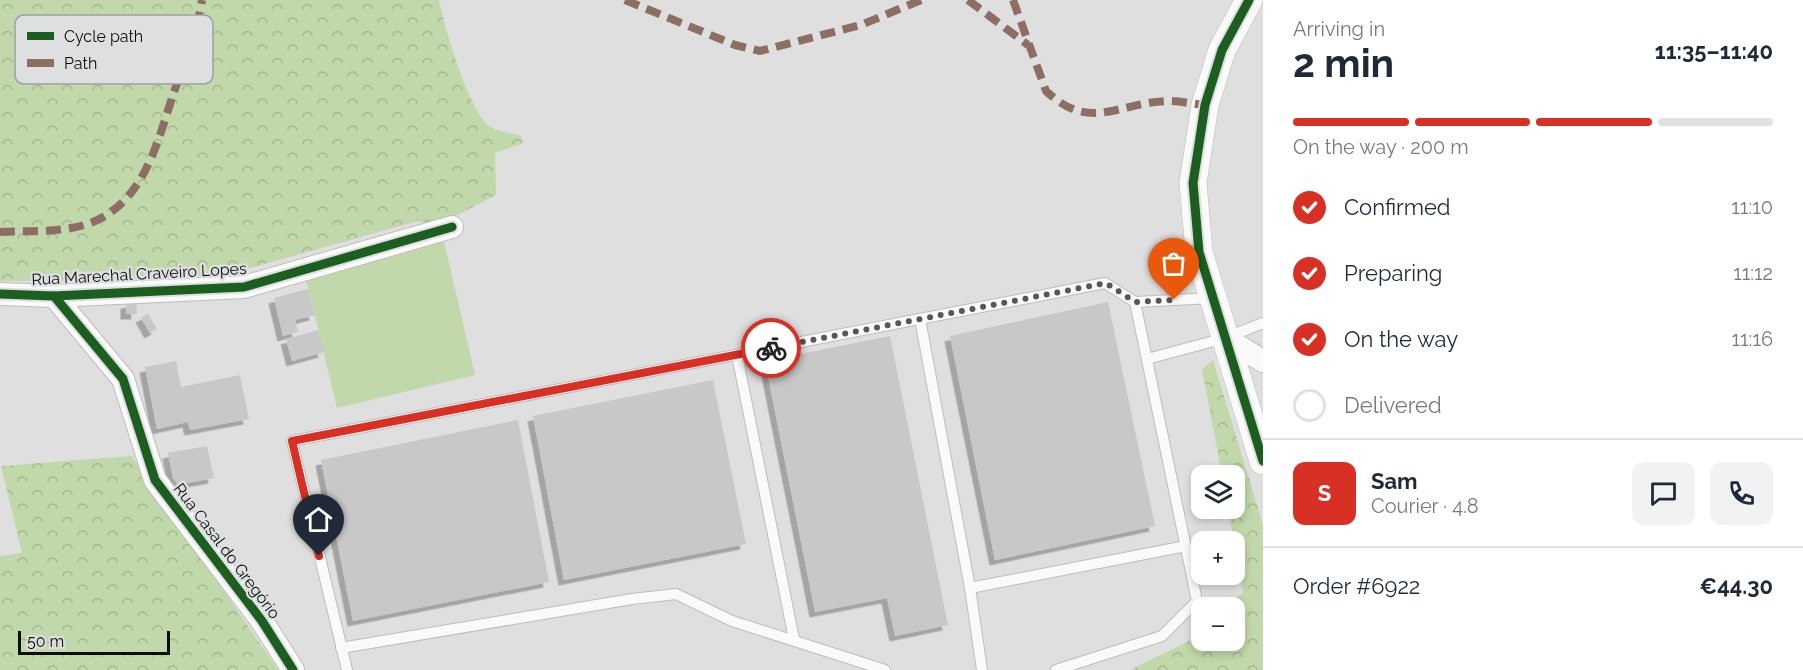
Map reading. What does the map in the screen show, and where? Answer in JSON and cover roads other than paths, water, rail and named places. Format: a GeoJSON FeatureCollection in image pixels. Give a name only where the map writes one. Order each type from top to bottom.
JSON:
{"type":"FeatureCollection","features":[{"type":"Feature","properties":{"kind":"street"},"geometry":{"type":"LineString","coordinates":[[1249,0],[1222,50],[1205,105],[1193,183],[1199,252],[1263,461]]}},
{"type":"Feature","properties":{"kind":"street","name":"Rua Marechal Craveiro Lopes"},"geometry":{"type":"LineString","coordinates":[[0,294],[54,296],[244,287],[452,227]]}},
{"type":"Feature","properties":{"kind":"street","name":"Rua Casal do Gregório"},"geometry":{"type":"LineString","coordinates":[[54,296],[123,379],[155,480],[262,621],[293,670]]}},
{"type":"Feature","properties":{"kind":"street"},"geometry":{"type":"LineString","coordinates":[[1225,338],[1263,361]]}},
{"type":"Feature","properties":{"kind":"lane"},"geometry":{"type":"LineString","coordinates":[[347,670],[292,441],[1106,283],[1135,302],[1213,297]]}},
{"type":"Feature","properties":{"kind":"lane"},"geometry":{"type":"LineString","coordinates":[[1056,670],[1162,636],[1197,601],[1135,302]]}},
{"type":"Feature","properties":{"kind":"lane"},"geometry":{"type":"LineString","coordinates":[[920,319],[970,588],[982,670]]}},
{"type":"Feature","properties":{"kind":"lane"},"geometry":{"type":"LineString","coordinates":[[1147,359],[1225,338],[1263,323]]}},
{"type":"Feature","properties":{"kind":"lane"},"geometry":{"type":"LineString","coordinates":[[737,355],[794,639]]}},
{"type":"Feature","properties":{"kind":"lane"},"geometry":{"type":"LineString","coordinates":[[970,588],[1186,546]]}},
{"type":"Feature","properties":{"kind":"lane"},"geometry":{"type":"LineString","coordinates":[[341,648],[632,599],[676,594],[732,621],[885,670]]}}]}
